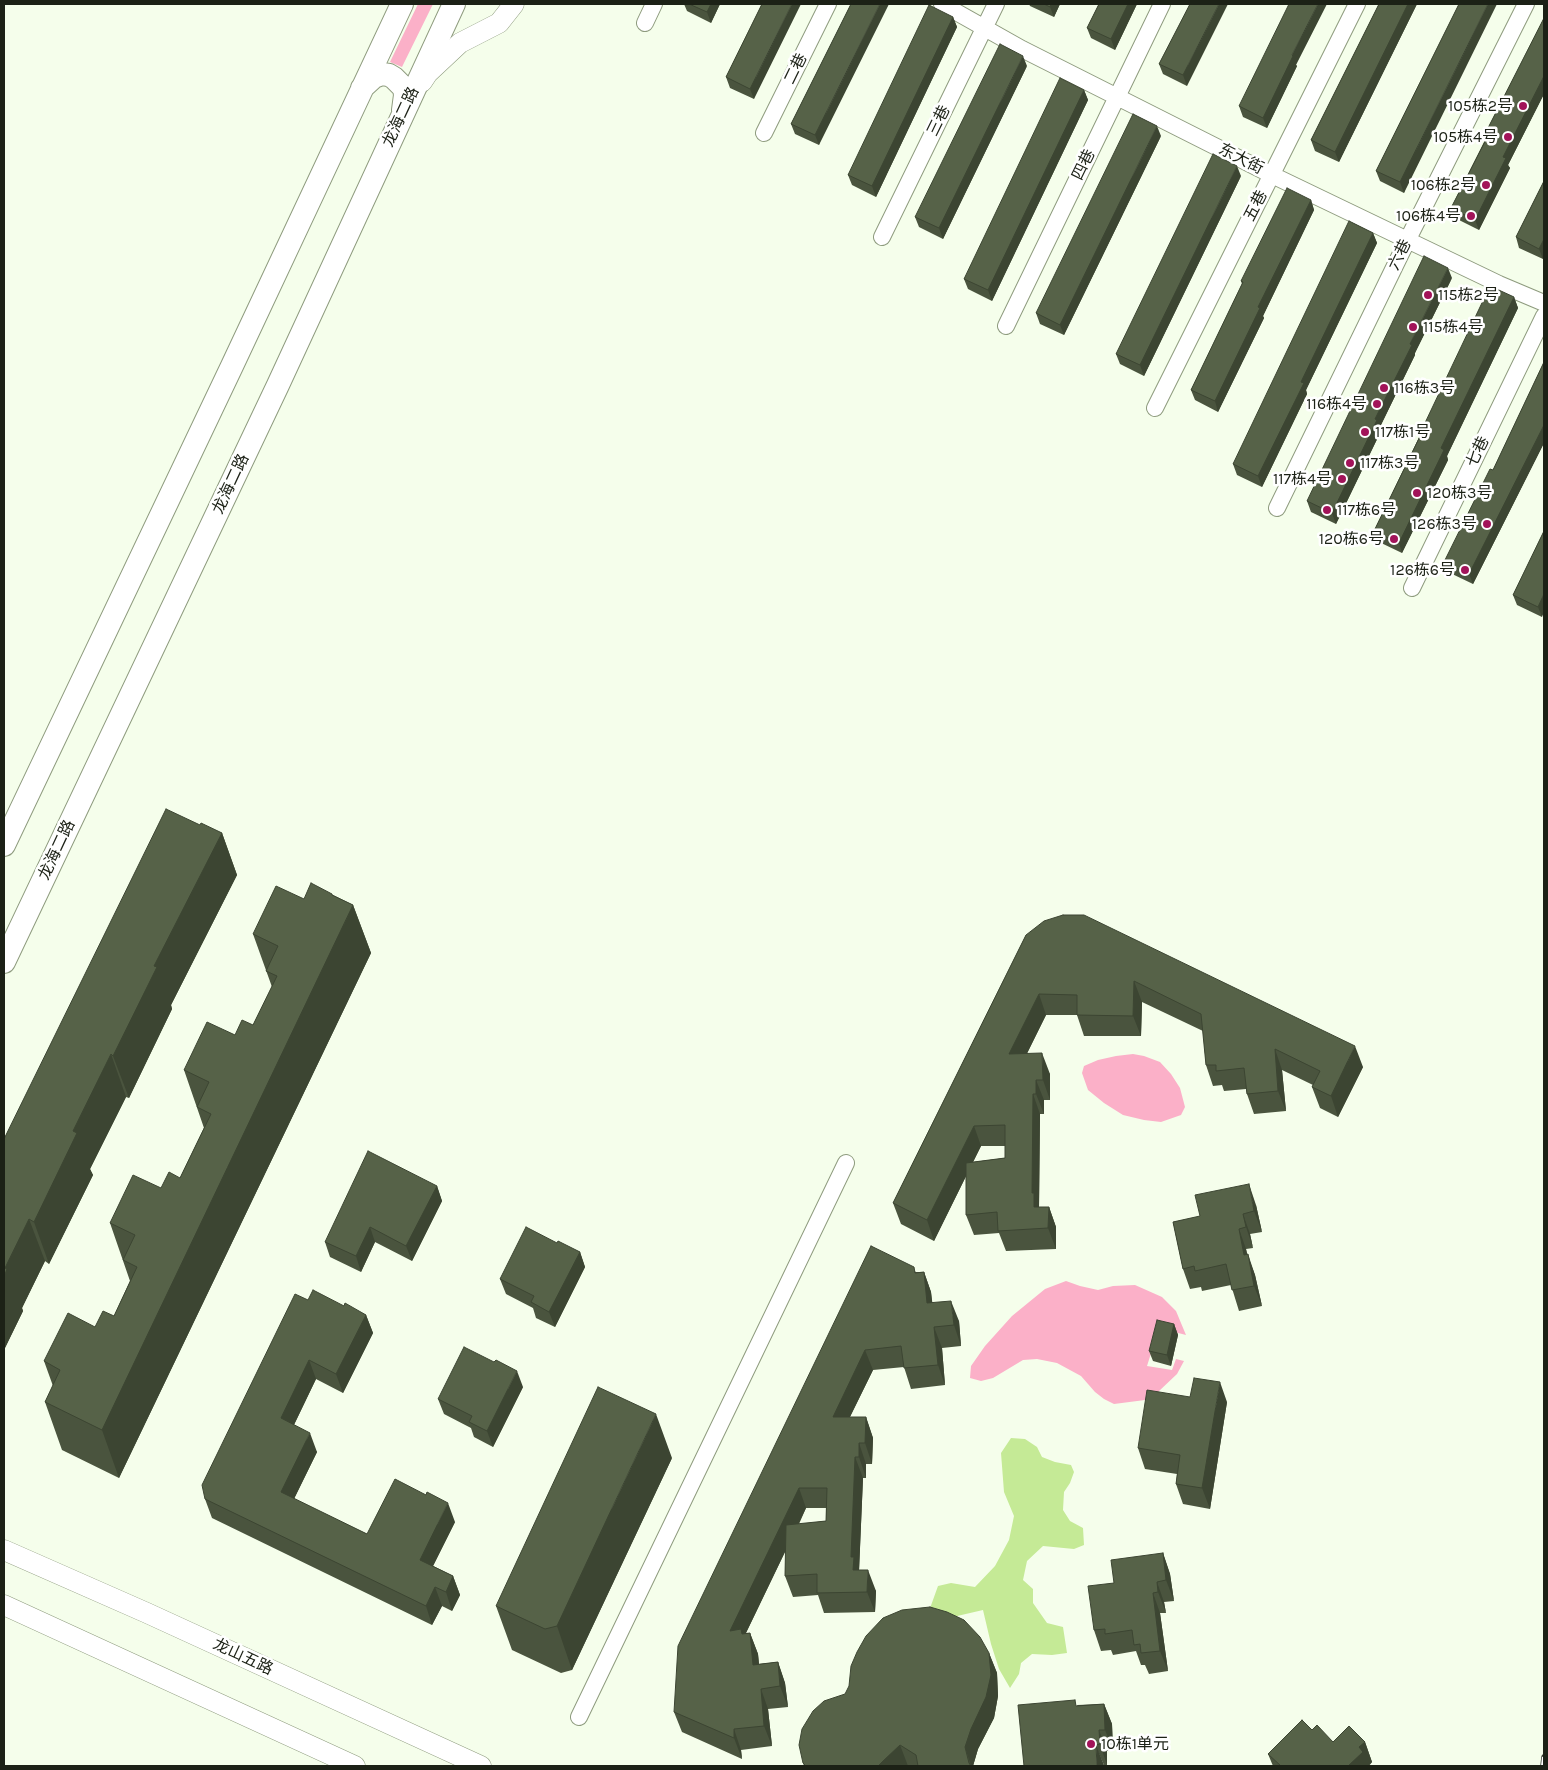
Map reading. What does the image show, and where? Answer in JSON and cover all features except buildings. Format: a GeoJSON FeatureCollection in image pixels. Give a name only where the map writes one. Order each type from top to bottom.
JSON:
{"type":"FeatureCollection","features":[{"type":"Feature","properties":{"kind":"main road"},"geometry":{"type":"LineString","coordinates":[[362,88],[378,46],[386,4]]}},
{"type":"Feature","properties":{"kind":"main road"},"geometry":{"type":"LineString","coordinates":[[4,845],[402,4]]}},
{"type":"Feature","properties":{"kind":"main road","name":"龙海二路"},"geometry":{"type":"LineString","coordinates":[[4,962],[282,376],[454,4]]}},
{"type":"Feature","properties":{"kind":"main road"},"geometry":{"type":"LineString","coordinates":[[362,88],[374,77],[382,74],[394,78],[404,88],[405,95],[402,114]]}},
{"type":"Feature","properties":{"kind":"street"},"geometry":{"type":"LineString","coordinates":[[645,23],[654,4]]}},
{"type":"Feature","properties":{"kind":"street","name":"二巷"},"geometry":{"type":"LineString","coordinates":[[764,133],[828,4]]}},
{"type":"Feature","properties":{"kind":"street","name":"东大街"},"geometry":{"type":"LineString","coordinates":[[942,4],[1022,49],[1272,175],[1544,304]]}},
{"type":"Feature","properties":{"kind":"street","name":"三巷"},"geometry":{"type":"LineString","coordinates":[[882,237],[996,4]]}},
{"type":"Feature","properties":{"kind":"street","name":"四巷"},"geometry":{"type":"LineString","coordinates":[[1006,326],[1162,4]]}},
{"type":"Feature","properties":{"kind":"street","name":"五巷"},"geometry":{"type":"LineString","coordinates":[[1155,408],[1357,4]]}},
{"type":"Feature","properties":{"kind":"street","name":"六巷"},"geometry":{"type":"LineString","coordinates":[[1277,508],[1408,239],[1526,4]]}},
{"type":"Feature","properties":{"kind":"street"},"geometry":{"type":"LineString","coordinates":[[402,114],[428,73],[460,43],[494,26],[508,6]]}},
{"type":"Feature","properties":{"kind":"street","name":"七巷"},"geometry":{"type":"LineString","coordinates":[[1412,588],[1544,316]]}},
{"type":"Feature","properties":{"kind":"street"},"geometry":{"type":"LineString","coordinates":[[578,1717],[846,1163]]}},
{"type":"Feature","properties":{"kind":"street","name":"龙山五路"},"geometry":{"type":"LineString","coordinates":[[4,1550],[147,1613],[481,1766]]}},
{"type":"Feature","properties":{"kind":"street"},"geometry":{"type":"LineString","coordinates":[[4,1605],[354,1766]]}},
{"type":"Feature","properties":{"kind":"shaded area"},"geometry":{"type":"Polygon","coordinates":[[[418,4],[433,4],[402,67],[390,62],[418,4]]]}},
{"type":"Feature","properties":{"kind":"shaded area"},"geometry":{"type":"Polygon","coordinates":[[[1133,1054],[1160,1062],[1171,1074],[1180,1088],[1185,1107],[1181,1115],[1161,1122],[1123,1115],[1088,1090],[1082,1073],[1084,1066],[1098,1060],[1133,1054]]]}},
{"type":"Feature","properties":{"kind":"shaded area"},"geometry":{"type":"Polygon","coordinates":[[[1066,1281],[1098,1290],[1113,1286],[1135,1285],[1162,1297],[1176,1311],[1186,1335],[1159,1328],[1147,1366],[1172,1370],[1176,1359],[1184,1361],[1177,1374],[1158,1392],[1145,1400],[1114,1404],[1095,1392],[1081,1376],[1057,1363],[1037,1359],[1023,1360],[993,1378],[981,1381],[970,1378],[971,1366],[985,1346],[1012,1316],[1045,1289],[1066,1281]]]}},
{"type":"Feature","properties":{"kind":"shaded area"},"geometry":{"type":"Polygon","coordinates":[[[1011,1438],[1025,1439],[1037,1447],[1042,1457],[1071,1465],[1074,1472],[1064,1492],[1063,1510],[1070,1521],[1083,1528],[1084,1545],[1074,1549],[1043,1546],[1027,1561],[1023,1580],[1033,1589],[1033,1603],[1047,1623],[1063,1627],[1067,1653],[1052,1655],[1032,1654],[1021,1663],[1019,1674],[1010,1688],[999,1669],[983,1610],[927,1623],[929,1611],[938,1586],[951,1583],[975,1587],[995,1566],[1009,1540],[1014,1516],[1004,1492],[1001,1453],[1011,1438]]]}},
{"type":"Feature","properties":{"kind":"railway"},"geometry":{"type":"LineString","coordinates":[[1543,1766],[1544,1757]]}},
{"type":"Feature","properties":{"kind":"place","name":"105栋2号"},"geometry":{"type":"Point","coordinates":[1523,106]}},
{"type":"Feature","properties":{"kind":"place","name":"105栋4号"},"geometry":{"type":"Point","coordinates":[1508,137]}},
{"type":"Feature","properties":{"kind":"place","name":"106栋2号"},"geometry":{"type":"Point","coordinates":[1486,185]}},
{"type":"Feature","properties":{"kind":"place","name":"106栋4号"},"geometry":{"type":"Point","coordinates":[1471,216]}},
{"type":"Feature","properties":{"kind":"place","name":"115栋2号"},"geometry":{"type":"Point","coordinates":[1428,295]}},
{"type":"Feature","properties":{"kind":"place","name":"115栋4号"},"geometry":{"type":"Point","coordinates":[1413,327]}},
{"type":"Feature","properties":{"kind":"place","name":"116栋3号"},"geometry":{"type":"Point","coordinates":[1384,388]}},
{"type":"Feature","properties":{"kind":"place","name":"116栋4号"},"geometry":{"type":"Point","coordinates":[1377,404]}},
{"type":"Feature","properties":{"kind":"place","name":"117栋1号"},"geometry":{"type":"Point","coordinates":[1365,432]}},
{"type":"Feature","properties":{"kind":"place","name":"117栋3号"},"geometry":{"type":"Point","coordinates":[1350,463]}},
{"type":"Feature","properties":{"kind":"place","name":"117栋4号"},"geometry":{"type":"Point","coordinates":[1342,479]}},
{"type":"Feature","properties":{"kind":"place","name":"120栋3号"},"geometry":{"type":"Point","coordinates":[1417,493]}},
{"type":"Feature","properties":{"kind":"place","name":"117栋6号"},"geometry":{"type":"Point","coordinates":[1327,510]}},
{"type":"Feature","properties":{"kind":"place","name":"126栋3号"},"geometry":{"type":"Point","coordinates":[1487,524]}},
{"type":"Feature","properties":{"kind":"place","name":"120栋6号"},"geometry":{"type":"Point","coordinates":[1394,539]}},
{"type":"Feature","properties":{"kind":"place","name":"126栋6号"},"geometry":{"type":"Point","coordinates":[1465,570]}},
{"type":"Feature","properties":{"kind":"place","name":"10栋1单元"},"geometry":{"type":"Point","coordinates":[1091,1744]}}]}
